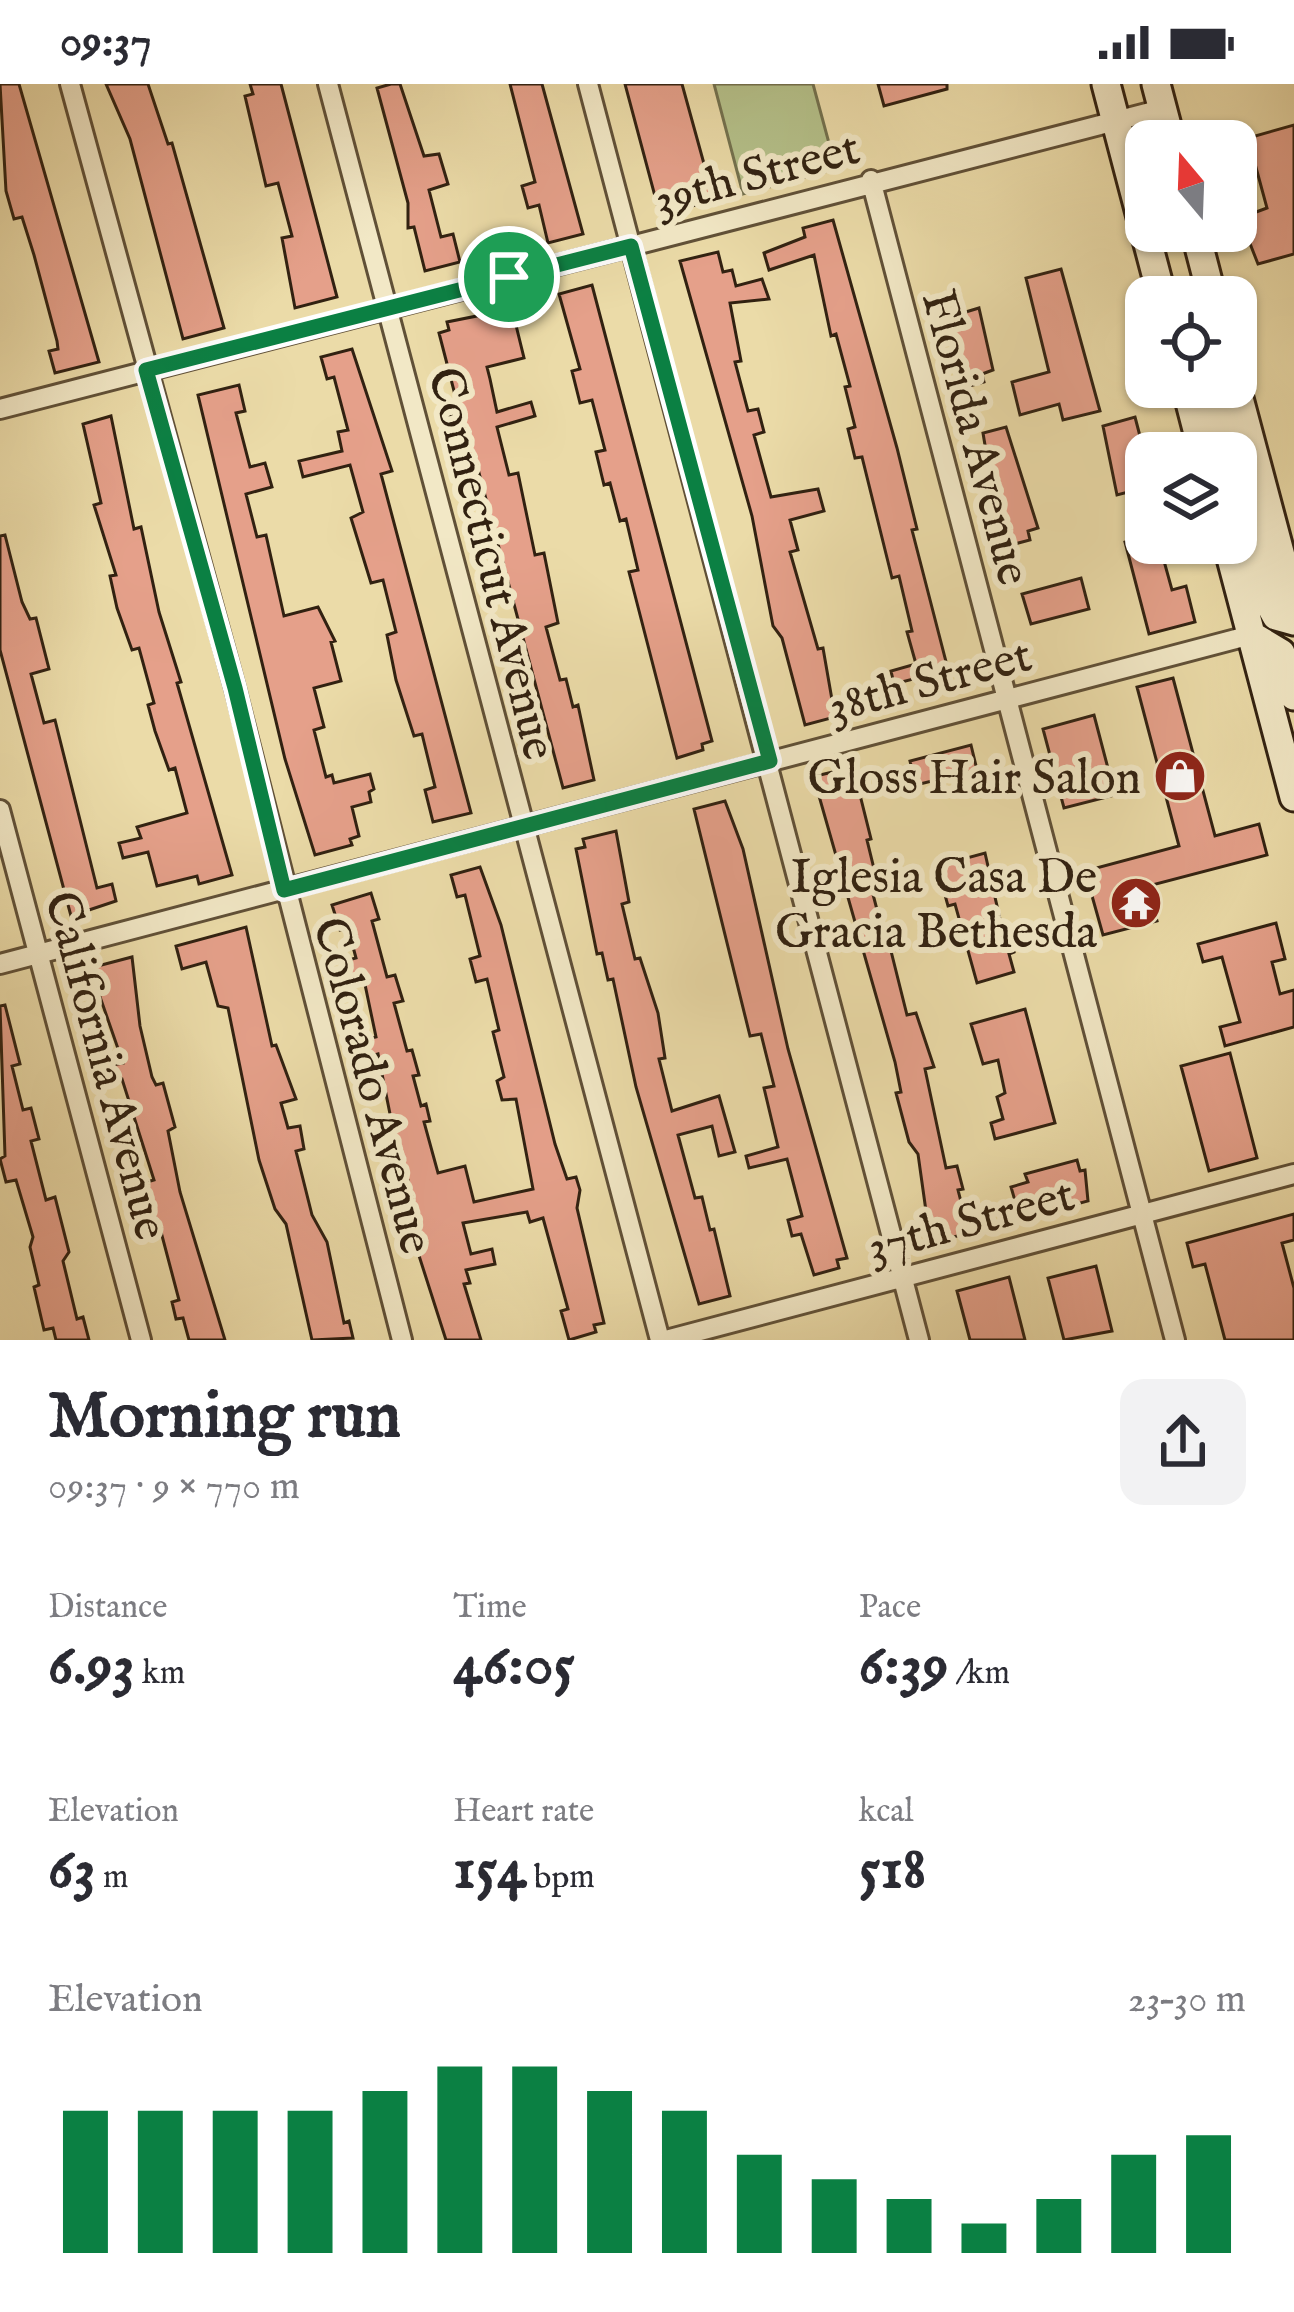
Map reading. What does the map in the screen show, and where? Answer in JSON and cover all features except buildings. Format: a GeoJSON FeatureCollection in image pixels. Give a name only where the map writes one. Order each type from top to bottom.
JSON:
{"type":"FeatureCollection","features":[{"type":"Feature","properties":{"kind":"main road"},"geometry":{"type":"LineString","coordinates":[[1106,84],[1157,276]]}},
{"type":"Feature","properties":{"kind":"main road"},"geometry":{"type":"LineString","coordinates":[[1242,408],[1294,605]]}},
{"type":"Feature","properties":{"kind":"main road"},"geometry":{"type":"LineString","coordinates":[[1257,556],[1276,616],[1294,621]]}},
{"type":"Feature","properties":{"kind":"main road"},"geometry":{"type":"LineString","coordinates":[[1232,564],[1294,796]]}},
{"type":"Feature","properties":{"kind":"main road"},"geometry":{"type":"LineString","coordinates":[[1251,635],[1281,652],[1294,696]]}},
{"type":"Feature","properties":{"kind":"street","name":"Colorado Avenue"},"geometry":{"type":"LineString","coordinates":[[70,84],[235,688],[402,1340]]}},
{"type":"Feature","properties":{"kind":"street","name":"Connecticut Avenue"},"geometry":{"type":"LineString","coordinates":[[328,84],[522,828],[663,1340]]}},
{"type":"Feature","properties":{"kind":"street"},"geometry":{"type":"LineString","coordinates":[[588,84],[919,1340]]}},
{"type":"Feature","properties":{"kind":"street","name":"39th Street"},"geometry":{"type":"LineString","coordinates":[[0,409],[871,180],[1116,121],[1159,96]]}},
{"type":"Feature","properties":{"kind":"street","name":"Florida Avenue"},"geometry":{"type":"LineString","coordinates":[[871,180],[1175,1340]]}},
{"type":"Feature","properties":{"kind":"street","name":"38th Street"},"geometry":{"type":"LineString","coordinates":[[0,964],[1251,635]]}},
{"type":"Feature","properties":{"kind":"street","name":"California Avenue"},"geometry":{"type":"LineString","coordinates":[[0,810],[141,1340]]}},
{"type":"Feature","properties":{"kind":"street","name":"37th Street"},"geometry":{"type":"LineString","coordinates":[[663,1340],[1294,1174]]}},
{"type":"Feature","properties":{"kind":"green space"},"geometry":{"type":"Polygon","coordinates":[[[714,84],[813,84],[836,169],[743,194],[714,84]]]}},
{"type":"Feature","properties":{"kind":"place","name":"Gloss Hair Salon"},"geometry":{"type":"Point","coordinates":[1180,776]}},
{"type":"Feature","properties":{"kind":"place","name":"Iglesia Casa De Gracia Bethesda"},"geometry":{"type":"Point","coordinates":[1136,903]}},
{"type":"Feature","properties":{"kind":"route"},"geometry":{"type":"LineString","coordinates":[[631,246],[770,761],[284,890],[235,688],[146,370],[509,277],[631,246]]}}]}
